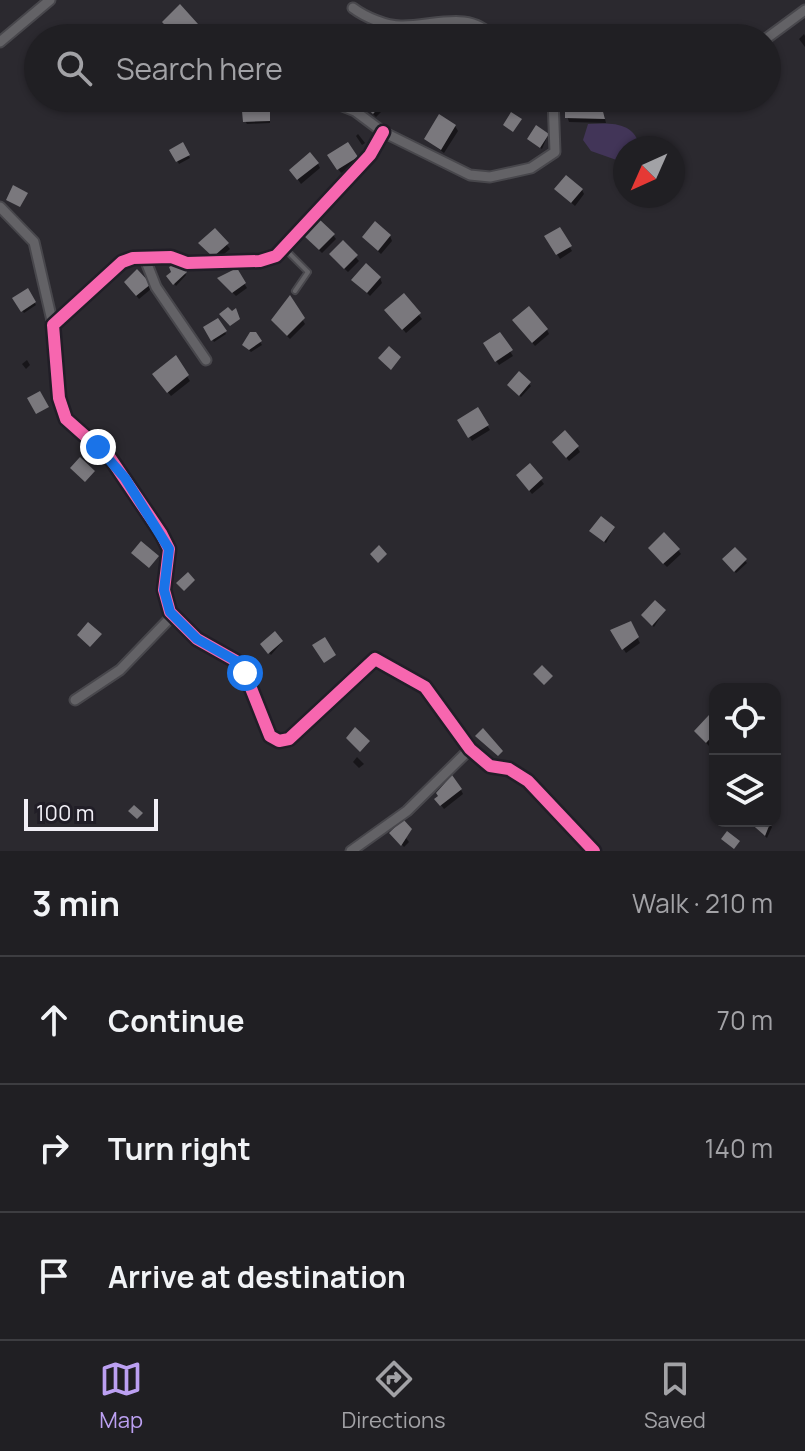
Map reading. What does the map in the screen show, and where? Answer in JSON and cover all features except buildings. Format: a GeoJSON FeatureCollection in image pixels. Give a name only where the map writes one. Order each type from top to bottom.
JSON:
{"type":"FeatureCollection","features":[{"type":"Feature","properties":{"kind":"street"},"geometry":{"type":"LineString","coordinates":[[0,42],[50,0]]}},
{"type":"Feature","properties":{"kind":"street"},"geometry":{"type":"LineString","coordinates":[[353,8],[363,16],[393,24]]}},
{"type":"Feature","properties":{"kind":"street"},"geometry":{"type":"LineString","coordinates":[[781,28],[805,10]]}},
{"type":"Feature","properties":{"kind":"street"},"geometry":{"type":"LineString","coordinates":[[422,24],[454,21],[474,24]]}},
{"type":"Feature","properties":{"kind":"street"},"geometry":{"type":"LineString","coordinates":[[356,112],[383,132],[434,155],[450,167],[490,177],[531,168],[555,152],[554,112]]}},
{"type":"Feature","properties":{"kind":"street"},"geometry":{"type":"LineString","coordinates":[[53,325],[122,262],[171,257],[187,263],[260,261],[276,256],[370,155],[383,132]]}},
{"type":"Feature","properties":{"kind":"street"},"geometry":{"type":"LineString","coordinates":[[0,207],[34,242],[53,325],[59,398],[66,419],[111,459],[161,533],[169,549],[164,590],[173,615],[197,639],[236,661],[245,673],[270,736],[279,741],[289,739],[375,659],[425,687],[470,749],[490,766],[509,769],[528,781],[594,851]]}},
{"type":"Feature","properties":{"kind":"street"},"geometry":{"type":"LineString","coordinates":[[145,259],[156,287],[206,360]]}},
{"type":"Feature","properties":{"kind":"street"},"geometry":{"type":"LineString","coordinates":[[75,700],[120,670],[173,615]]}},
{"type":"Feature","properties":{"kind":"street"},"geometry":{"type":"LineString","coordinates":[[351,851],[407,811],[470,749]]}},
{"type":"Feature","properties":{"kind":"lane"},"geometry":{"type":"LineString","coordinates":[[284,247],[308,272],[295,291]]}},
{"type":"Feature","properties":{"kind":"shaded area"},"geometry":{"type":"Polygon","coordinates":[[[588,124],[613,124],[627,128],[635,136],[613,136],[613,159],[591,151],[583,140],[588,124]]]}},
{"type":"Feature","properties":{"kind":"cycle path"},"geometry":{"type":"LineString","coordinates":[[383,132],[370,155],[276,256],[260,261],[187,263],[171,257],[133,258],[122,262],[53,325],[59,398],[66,419],[111,459],[161,533],[169,549],[164,590],[170,612],[197,639],[236,661],[245,673],[270,736],[279,741],[289,739],[375,659],[425,687],[470,749],[490,766],[509,769],[528,781],[594,851]]}},
{"type":"Feature","properties":{"kind":"route"},"geometry":{"type":"LineString","coordinates":[[98,447],[125,478],[169,549],[164,590],[170,612],[197,639],[236,661],[245,673]]}}]}
